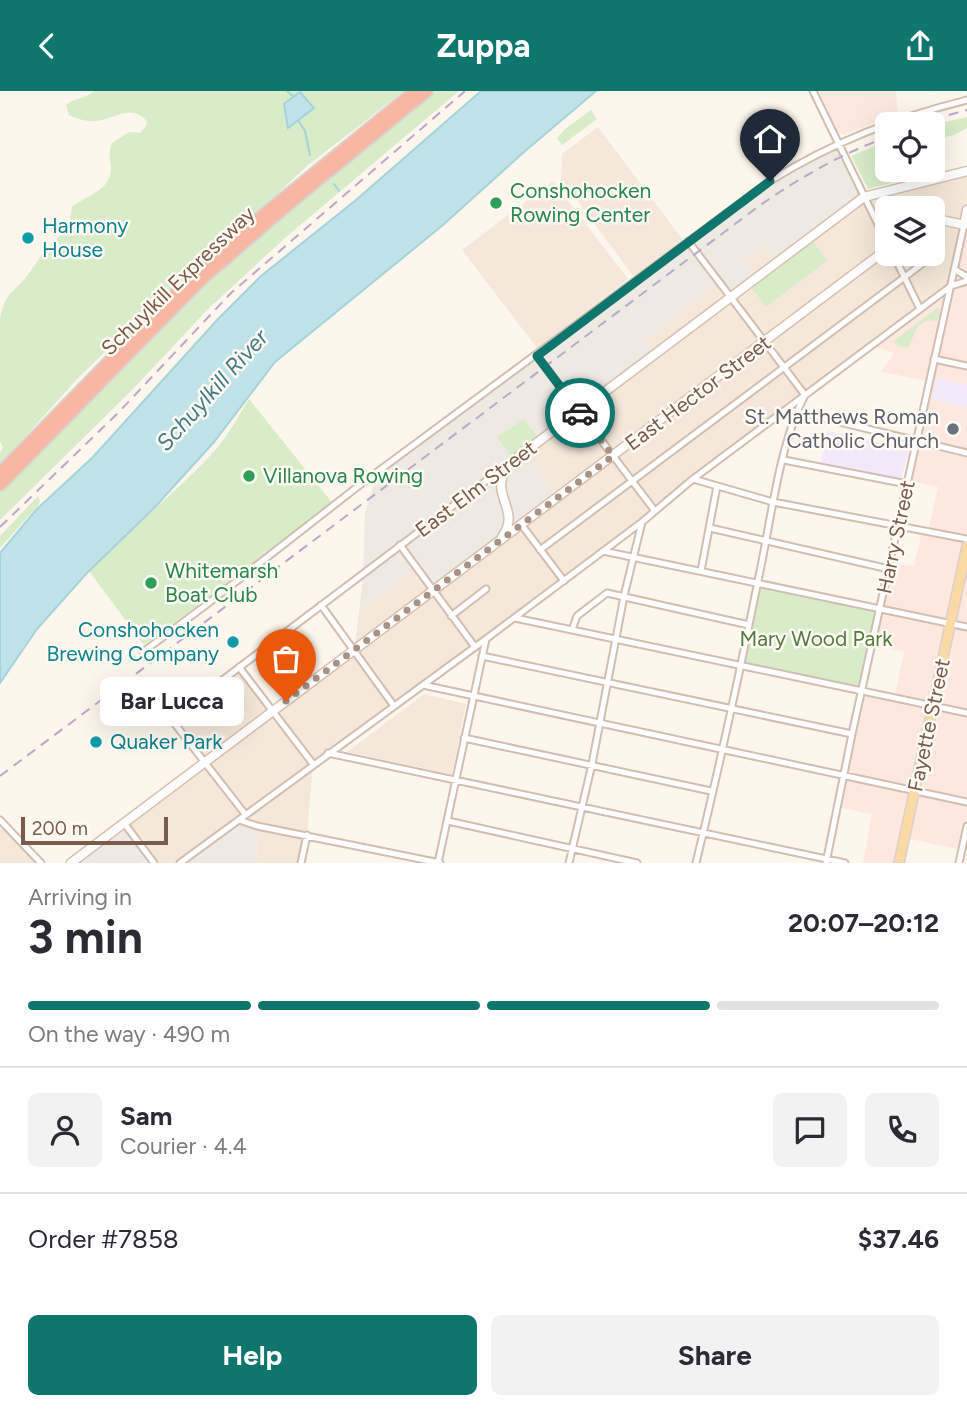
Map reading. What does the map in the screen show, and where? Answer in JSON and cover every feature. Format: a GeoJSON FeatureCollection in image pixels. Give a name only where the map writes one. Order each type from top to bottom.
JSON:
{"type":"FeatureCollection","features":[{"type":"Feature","properties":{"kind":"highway","name":"Schuylkill Expressway"},"geometry":{"type":"LineString","coordinates":[[0,473],[115,354],[228,246],[415,91]]}},
{"type":"Feature","properties":{"kind":"highway","name":"Schuylkill Expressway"},"geometry":{"type":"LineString","coordinates":[[0,485],[202,279],[427,91]]}},
{"type":"Feature","properties":{"kind":"main road","name":"East Elm Street"},"geometry":{"type":"LineString","coordinates":[[510,463],[864,197],[967,171]]}},
{"type":"Feature","properties":{"kind":"main road","name":"Harry Street"},"geometry":{"type":"LineString","coordinates":[[964,225],[967,210]]}},
{"type":"Feature","properties":{"kind":"main road"},"geometry":{"type":"LineString","coordinates":[[945,221],[964,225]]}},
{"type":"Feature","properties":{"kind":"main road","name":"East Hector Street"},"geometry":{"type":"LineString","coordinates":[[71,863],[875,258]]}},
{"type":"Feature","properties":{"kind":"main road"},"geometry":{"type":"LineString","coordinates":[[510,463],[503,473],[500,489],[509,515],[514,522],[521,524]]}},
{"type":"Feature","properties":{"kind":"main road"},"geometry":{"type":"LineString","coordinates":[[493,547],[506,531],[509,515]]}},
{"type":"Feature","properties":{"kind":"main road","name":"Fayette Street"},"geometry":{"type":"LineString","coordinates":[[900,863],[967,546]]}},
{"type":"Feature","properties":{"kind":"street"},"geometry":{"type":"LineString","coordinates":[[813,91],[875,219]]}},
{"type":"Feature","properties":{"kind":"street"},"geometry":{"type":"LineString","coordinates":[[143,652],[361,484],[770,181],[838,142],[904,117],[967,100]]}},
{"type":"Feature","properties":{"kind":"street","name":"Harry Street"},"geometry":{"type":"LineString","coordinates":[[827,861],[852,734],[964,225]]}},
{"type":"Feature","properties":{"kind":"street"},"geometry":{"type":"LineString","coordinates":[[688,240],[805,395]]}},
{"type":"Feature","properties":{"kind":"street"},"geometry":{"type":"LineString","coordinates":[[899,266],[920,309]]}},
{"type":"Feature","properties":{"kind":"street"},"geometry":{"type":"LineString","coordinates":[[540,550],[919,266]]}},
{"type":"Feature","properties":{"kind":"street"},"geometry":{"type":"LineString","coordinates":[[180,863],[564,581],[655,512],[693,479],[920,309],[951,286],[967,279],[954,269]]}},
{"type":"Feature","properties":{"kind":"street"},"geometry":{"type":"LineString","coordinates":[[537,356],[655,512]]}},
{"type":"Feature","properties":{"kind":"street"},"geometry":{"type":"LineString","coordinates":[[934,359],[967,366]]}},
{"type":"Feature","properties":{"kind":"street"},"geometry":{"type":"LineString","coordinates":[[696,863],[758,584],[773,502],[796,413],[805,395]]}},
{"type":"Feature","properties":{"kind":"street"},"geometry":{"type":"LineString","coordinates":[[790,407],[796,413],[967,453]]}},
{"type":"Feature","properties":{"kind":"street"},"geometry":{"type":"LineString","coordinates":[[784,460],[907,484]]}},
{"type":"Feature","properties":{"kind":"street","name":"East Elm Street"},"geometry":{"type":"LineString","coordinates":[[205,762],[171,719],[510,463]]}},
{"type":"Feature","properties":{"kind":"street"},"geometry":{"type":"LineString","coordinates":[[693,479],[773,502],[967,539]]}},
{"type":"Feature","properties":{"kind":"street"},"geometry":{"type":"LineString","coordinates":[[482,484],[491,481],[500,489]]}},
{"type":"Feature","properties":{"kind":"street"},"geometry":{"type":"LineString","coordinates":[[701,571],[717,486]]}},
{"type":"Feature","properties":{"kind":"street"},"geometry":{"type":"LineString","coordinates":[[569,863],[592,764],[624,596],[642,522]]}},
{"type":"Feature","properties":{"kind":"street"},"geometry":{"type":"LineString","coordinates":[[521,524],[564,581]]}},
{"type":"Feature","properties":{"kind":"street"},"geometry":{"type":"LineString","coordinates":[[710,529],[889,569]]}},
{"type":"Feature","properties":{"kind":"street"},"geometry":{"type":"LineString","coordinates":[[400,545],[475,647]]}},
{"type":"Feature","properties":{"kind":"street"},"geometry":{"type":"LineString","coordinates":[[603,551],[967,627]]}},
{"type":"Feature","properties":{"kind":"street"},"geometry":{"type":"LineString","coordinates":[[451,616],[486,589]]}},
{"type":"Feature","properties":{"kind":"street"},"geometry":{"type":"LineString","coordinates":[[572,629],[577,616],[607,593],[749,625]]}},
{"type":"Feature","properties":{"kind":"street"},"geometry":{"type":"LineString","coordinates":[[321,605],[394,706]]}},
{"type":"Feature","properties":{"kind":"street"},"geometry":{"type":"LineString","coordinates":[[514,618],[967,713]]}},
{"type":"Feature","properties":{"kind":"street"},"geometry":{"type":"LineString","coordinates":[[239,820],[439,863],[486,639]]}},
{"type":"Feature","properties":{"kind":"street"},"geometry":{"type":"LineString","coordinates":[[482,656],[852,734]]}},
{"type":"Feature","properties":{"kind":"street"},"geometry":{"type":"LineString","coordinates":[[239,667],[313,764]]}},
{"type":"Feature","properties":{"kind":"street"},"geometry":{"type":"LineString","coordinates":[[423,685],[967,802]]}},
{"type":"Feature","properties":{"kind":"street"},"geometry":{"type":"LineString","coordinates":[[464,738],[711,791]]}},
{"type":"Feature","properties":{"kind":"street"},"geometry":{"type":"LineString","coordinates":[[328,753],[845,863]]}},
{"type":"Feature","properties":{"kind":"street"},"geometry":{"type":"LineString","coordinates":[[205,762],[245,814]]}},
{"type":"Feature","properties":{"kind":"street"},"geometry":{"type":"LineString","coordinates":[[0,820],[41,863]]}},
{"type":"Feature","properties":{"kind":"street"},"geometry":{"type":"LineString","coordinates":[[448,821],[638,863]]}},
{"type":"Feature","properties":{"kind":"street"},"geometry":{"type":"LineString","coordinates":[[124,823],[154,863]]}},
{"type":"Feature","properties":{"kind":"street"},"geometry":{"type":"LineString","coordinates":[[959,863],[967,826]]}},
{"type":"Feature","properties":{"kind":"street"},"geometry":{"type":"LineString","coordinates":[[301,863],[307,835]]}},
{"type":"Feature","properties":{"kind":"shaded area"},"geometry":{"type":"Polygon","coordinates":[[[819,91],[896,91],[898,112],[875,112],[875,122],[844,135],[837,132],[819,91]]]}},
{"type":"Feature","properties":{"kind":"shaded area"},"geometry":{"type":"Polygon","coordinates":[[[598,127],[683,240],[634,277],[561,179],[562,154],[598,127]]]}},
{"type":"Feature","properties":{"kind":"shaded area"},"geometry":{"type":"Polygon","coordinates":[[[838,142],[864,197],[777,263],[764,246],[744,260],[758,277],[732,297],[719,282],[644,340],[655,355],[526,452],[558,497],[432,592],[416,569],[359,612],[365,513],[375,480],[361,484],[759,188],[838,142]]]}},
{"type":"Feature","properties":{"kind":"shaded area"},"geometry":{"type":"Polygon","coordinates":[[[967,171],[967,210],[951,286],[693,479],[655,511],[313,764],[307,835],[301,863],[256,863],[257,825],[180,863],[154,863],[124,823],[205,762],[171,719],[239,667],[272,712],[354,651],[359,612],[416,569],[558,497],[525,452],[655,354],[644,340],[719,282],[758,277],[744,260],[764,245],[777,262],[864,197],[923,182],[945,182],[945,177],[967,171]]]}},
{"type":"Feature","properties":{"kind":"shaded area"},"geometry":{"type":"Polygon","coordinates":[[[553,181],[628,279],[537,348],[462,250],[553,181]]]}},
{"type":"Feature","properties":{"kind":"shaded area"},"geometry":{"type":"Polygon","coordinates":[[[967,210],[967,826],[962,850],[905,838],[899,863],[863,863],[872,814],[837,807],[862,693],[894,699],[904,652],[872,645],[891,563],[914,566],[922,531],[928,532],[938,487],[908,481],[929,381],[881,372],[894,353],[870,345],[951,286],[967,210]]]}},
{"type":"Feature","properties":{"kind":"shaded area"},"geometry":{"type":"Polygon","coordinates":[[[937,378],[967,385],[967,407],[932,399],[937,378]]]}},
{"type":"Feature","properties":{"kind":"shaded area"},"geometry":{"type":"Polygon","coordinates":[[[828,431],[909,449],[901,479],[821,463],[828,431]]]}},
{"type":"Feature","properties":{"kind":"shaded area"},"geometry":{"type":"Polygon","coordinates":[[[424,694],[466,704],[452,774],[347,752],[424,694]]]}},
{"type":"Feature","properties":{"kind":"shaded area"},"geometry":{"type":"Polygon","coordinates":[[[237,821],[257,825],[256,863],[180,863],[237,821]]]}},
{"type":"Feature","properties":{"kind":"shaded area"},"geometry":{"type":"Polygon","coordinates":[[[124,823],[154,863],[71,863],[124,823]]]}},
{"type":"Feature","properties":{"kind":"shaded area"},"geometry":{"type":"Polygon","coordinates":[[[0,829],[10,831],[41,863],[0,863],[0,829]]]}},
{"type":"Feature","properties":{"kind":"green space"},"geometry":{"type":"Polygon","coordinates":[[[94,91],[404,91],[307,166],[247,223],[209,253],[77,379],[0,465],[3,448],[0,441],[0,318],[5,301],[51,244],[68,231],[72,207],[106,183],[110,177],[109,155],[112,143],[129,132],[140,133],[146,126],[147,121],[135,113],[123,113],[94,121],[69,115],[66,105],[94,91]]]}},
{"type":"Feature","properties":{"kind":"green space"},"geometry":{"type":"Polygon","coordinates":[[[433,91],[459,91],[285,238],[208,309],[132,390],[0,520],[0,493],[219,271],[433,91]]]}},
{"type":"Feature","properties":{"kind":"green space"},"geometry":{"type":"Polygon","coordinates":[[[591,110],[597,119],[562,145],[557,138],[591,110]]]}},
{"type":"Feature","properties":{"kind":"green space"},"geometry":{"type":"Polygon","coordinates":[[[967,117],[967,128],[945,137],[945,122],[967,117]]]}},
{"type":"Feature","properties":{"kind":"green space"},"geometry":{"type":"Polygon","coordinates":[[[875,146],[875,182],[894,182],[868,189],[851,156],[875,146]]]}},
{"type":"Feature","properties":{"kind":"green space"},"geometry":{"type":"Polygon","coordinates":[[[813,241],[827,261],[766,307],[751,287],[813,241]]]}},
{"type":"Feature","properties":{"kind":"green space"},"geometry":{"type":"Polygon","coordinates":[[[937,308],[940,309],[937,321],[928,320],[918,326],[908,348],[899,346],[894,341],[937,308]]]}},
{"type":"Feature","properties":{"kind":"green space","name":"Villanova Rowing"},"geometry":{"type":"Polygon","coordinates":[[[249,399],[334,505],[144,645],[89,571],[217,448],[249,399]]]}},
{"type":"Feature","properties":{"kind":"green space"},"geometry":{"type":"Polygon","coordinates":[[[524,419],[537,436],[511,456],[497,437],[524,419]]]}},
{"type":"Feature","properties":{"kind":"green space"},"geometry":{"type":"Polygon","coordinates":[[[38,496],[38,506],[0,548],[0,536],[38,496]]]}},
{"type":"Feature","properties":{"kind":"green space","name":"Mary Wood Park"},"geometry":{"type":"Polygon","coordinates":[[[758,584],[880,609],[862,693],[740,667],[758,584]]]}},
{"type":"Feature","properties":{"kind":"water","name":"Schuylkill River"},"geometry":{"type":"Polygon","coordinates":[[[481,91],[596,91],[443,225],[275,362],[214,442],[155,507],[86,574],[37,629],[0,683],[0,553],[36,510],[93,457],[218,319],[261,276],[356,200],[481,91]]]}},
{"type":"Feature","properties":{"kind":"water"},"geometry":{"type":"Polygon","coordinates":[[[300,92],[314,108],[288,128],[284,104],[300,92]]]}},
{"type":"Feature","properties":{"kind":"waterway"},"geometry":{"type":"LineString","coordinates":[[287,91],[294,97]]}},
{"type":"Feature","properties":{"kind":"waterway"},"geometry":{"type":"LineString","coordinates":[[298,120],[305,131],[310,155]]}},
{"type":"Feature","properties":{"kind":"waterway"},"geometry":{"type":"LineString","coordinates":[[334,184],[339,191]]}},
{"type":"Feature","properties":{"kind":"railway"},"geometry":{"type":"LineString","coordinates":[[0,527],[118,413],[231,293],[465,91]]}},
{"type":"Feature","properties":{"kind":"railway"},"geometry":{"type":"LineString","coordinates":[[945,116],[967,110]]}},
{"type":"Feature","properties":{"kind":"railway"},"geometry":{"type":"LineString","coordinates":[[0,776],[759,206],[821,167],[875,142]]}},
{"type":"Feature","properties":{"kind":"way so far"},"geometry":{"type":"LineString","coordinates":[[286,701],[613,456],[580,413]]}},
{"type":"Feature","properties":{"kind":"place","name":"Conshohocken Rowing Center"},"geometry":{"type":"Point","coordinates":[496,203]}},
{"type":"Feature","properties":{"kind":"place","name":"Harmony House"},"geometry":{"type":"Point","coordinates":[28,238]}},
{"type":"Feature","properties":{"kind":"place","name":"St. Matthews Roman Catholic Church"},"geometry":{"type":"Point","coordinates":[953,429]}},
{"type":"Feature","properties":{"kind":"place","name":"Villanova Rowing"},"geometry":{"type":"Point","coordinates":[249,476]}},
{"type":"Feature","properties":{"kind":"place","name":"Whitemarsh Boat Club"},"geometry":{"type":"Point","coordinates":[151,583]}},
{"type":"Feature","properties":{"kind":"place","name":"Conshohocken Brewing Company"},"geometry":{"type":"Point","coordinates":[233,642]}},
{"type":"Feature","properties":{"kind":"place","name":"Bar Lucca"},"geometry":{"type":"Point","coordinates":[286,701]}},
{"type":"Feature","properties":{"kind":"place","name":"Quaker Park"},"geometry":{"type":"Point","coordinates":[96,742]}},
{"type":"Feature","properties":{"kind":"route"},"geometry":{"type":"LineString","coordinates":[[580,413],[537,356],[770,181]]}}]}
